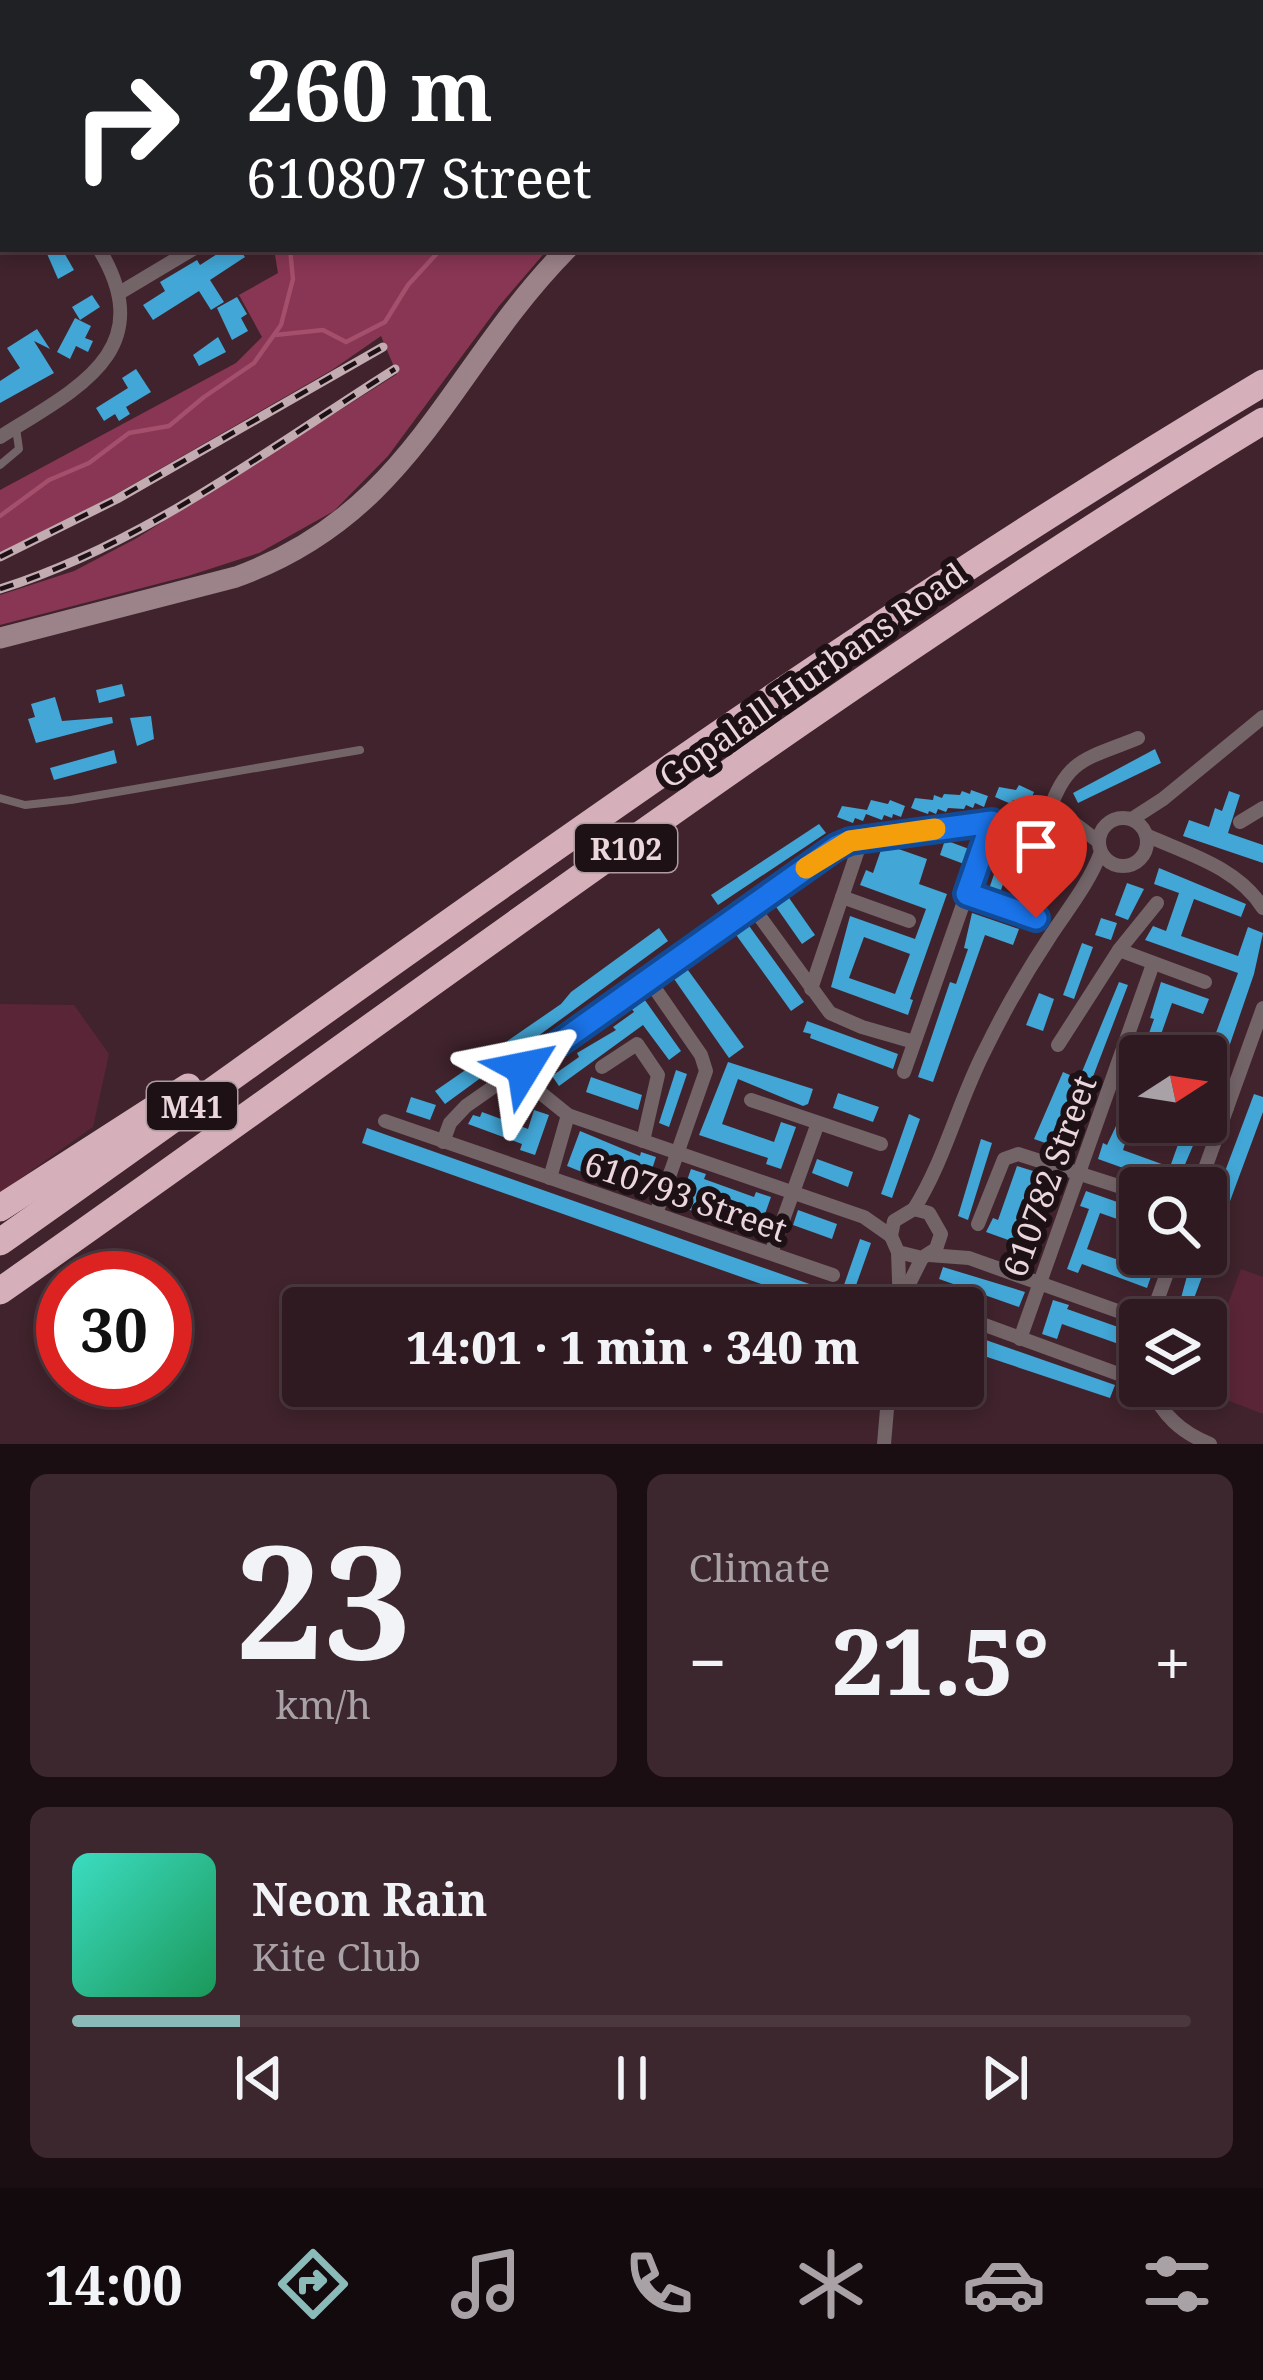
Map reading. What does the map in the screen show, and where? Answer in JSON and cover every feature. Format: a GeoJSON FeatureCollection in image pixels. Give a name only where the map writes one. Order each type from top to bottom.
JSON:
{"type":"FeatureCollection","features":[{"type":"Feature","properties":{"kind":"highway","name":"Gopalall Hurbans Road"},"geometry":{"type":"LineString","coordinates":[[0,1242],[825,658],[1024,528],[1263,383]]}},
{"type":"Feature","properties":{"kind":"highway","name":"Gopalall Hurbans Road"},"geometry":{"type":"LineString","coordinates":[[0,1291],[862,682],[1263,421]]}},
{"type":"Feature","properties":{"kind":"highway"},"geometry":{"type":"LineString","coordinates":[[0,1208],[283,1024],[348,984],[384,970]]}},
{"type":"Feature","properties":{"kind":"street"},"geometry":{"type":"LineString","coordinates":[[0,437],[94,373],[118,328],[121,292],[101,252]]}},
{"type":"Feature","properties":{"kind":"street"},"geometry":{"type":"LineString","coordinates":[[121,292],[188,252]]}},
{"type":"Feature","properties":{"kind":"street"},"geometry":{"type":"LineString","coordinates":[[0,638],[236,577],[270,565],[324,534],[373,496],[395,472],[504,322],[564,252]]}},
{"type":"Feature","properties":{"kind":"street"},"geometry":{"type":"LineString","coordinates":[[1145,853],[1141,828],[1163,800],[1263,717]]}},
{"type":"Feature","properties":{"kind":"street"},"geometry":{"type":"LineString","coordinates":[[1048,812],[1059,780],[1068,770],[1138,738]]}},
{"type":"Feature","properties":{"kind":"street"},"geometry":{"type":"LineString","coordinates":[[1240,822],[1263,808]]}},
{"type":"Feature","properties":{"kind":"street"},"geometry":{"type":"LineString","coordinates":[[443,1142],[450,1124],[466,1106],[836,847],[862,838],[1048,812],[1074,823],[1119,866]]}},
{"type":"Feature","properties":{"kind":"street"},"geometry":{"type":"LineString","coordinates":[[1074,823],[1106,824],[1121,818],[1240,882],[1263,908]]}},
{"type":"Feature","properties":{"kind":"street"},"geometry":{"type":"LineString","coordinates":[[904,1072],[992,822]]}},
{"type":"Feature","properties":{"kind":"street"},"geometry":{"type":"LineString","coordinates":[[891,1236],[933,1179],[962,1098],[1018,988],[1088,884],[1106,824]]}},
{"type":"Feature","properties":{"kind":"street"},"geometry":{"type":"LineString","coordinates":[[812,988],[862,838]]}},
{"type":"Feature","properties":{"kind":"street"},"geometry":{"type":"LineString","coordinates":[[1088,884],[1119,866],[1136,863],[1145,853],[1178,849]]}},
{"type":"Feature","properties":{"kind":"street"},"geometry":{"type":"LineString","coordinates":[[967,894],[1036,918]]}},
{"type":"Feature","properties":{"kind":"street"},"geometry":{"type":"LineString","coordinates":[[842,897],[909,921]]}},
{"type":"Feature","properties":{"kind":"street"},"geometry":{"type":"LineString","coordinates":[[1058,1045],[1119,950],[1157,903]]}},
{"type":"Feature","properties":{"kind":"street"},"geometry":{"type":"LineString","coordinates":[[752,906],[822,1004],[842,1020],[914,1042]]}},
{"type":"Feature","properties":{"kind":"street"},"geometry":{"type":"LineString","coordinates":[[1119,950],[1204,982]]}},
{"type":"Feature","properties":{"kind":"street","name":"610782 Street"},"geometry":{"type":"LineString","coordinates":[[1021,1339],[1153,964]]}},
{"type":"Feature","properties":{"kind":"street"},"geometry":{"type":"LineString","coordinates":[[649,980],[701,1055],[706,1071],[656,1214]]}},
{"type":"Feature","properties":{"kind":"street"},"geometry":{"type":"LineString","coordinates":[[1227,1108],[1263,1008]]}},
{"type":"Feature","properties":{"kind":"street"},"geometry":{"type":"LineString","coordinates":[[602,1067],[637,1044],[658,1076],[643,1141]]}},
{"type":"Feature","properties":{"kind":"street"},"geometry":{"type":"LineString","coordinates":[[524,1068],[542,1094],[568,1115],[864,1217],[891,1236],[898,1252],[900,1287]]}},
{"type":"Feature","properties":{"kind":"street"},"geometry":{"type":"LineString","coordinates":[[751,1100],[880,1144]]}},
{"type":"Feature","properties":{"kind":"street"},"geometry":{"type":"LineString","coordinates":[[550,1178],[568,1115]]}},
{"type":"Feature","properties":{"kind":"street","name":"610793 Street"},"geometry":{"type":"LineString","coordinates":[[385,1121],[833,1274]]}},
{"type":"Feature","properties":{"kind":"street"},"geometry":{"type":"LineString","coordinates":[[771,1253],[818,1123]]}},
{"type":"Feature","properties":{"kind":"street"},"geometry":{"type":"LineString","coordinates":[[978,1224],[1010,1155],[1028,1155],[1119,1185]]}},
{"type":"Feature","properties":{"kind":"street"},"geometry":{"type":"LineString","coordinates":[[910,1287],[938,1226],[933,1179]]}},
{"type":"Feature","properties":{"kind":"street"},"geometry":{"type":"LineString","coordinates":[[864,1217],[907,1212],[938,1226],[969,1258]]}},
{"type":"Feature","properties":{"kind":"street"},"geometry":{"type":"LineString","coordinates":[[898,1252],[905,1257],[969,1258],[1119,1311]]}},
{"type":"Feature","properties":{"kind":"street"},"geometry":{"type":"LineString","coordinates":[[984,1325],[1119,1374]]}},
{"type":"Feature","properties":{"kind":"street"},"geometry":{"type":"LineString","coordinates":[[884,1444],[887,1407]]}},
{"type":"Feature","properties":{"kind":"street"},"geometry":{"type":"LineString","coordinates":[[1162,1407],[1189,1436],[1210,1444]]}},
{"type":"Feature","properties":{"kind":"lane"},"geometry":{"type":"LineString","coordinates":[[0,464],[19,449],[16,427]]}},
{"type":"Feature","properties":{"kind":"lane"},"geometry":{"type":"LineString","coordinates":[[0,798],[25,806],[71,800],[360,750]]}},
{"type":"Feature","properties":{"kind":"shaded area"},"geometry":{"type":"Polygon","coordinates":[[[274,252],[545,252],[499,306],[388,456],[334,511],[259,553],[0,625],[0,595],[74,571],[137,538],[397,374],[381,336],[332,370],[90,509],[0,552],[0,490],[236,363],[262,337],[239,295],[278,273],[274,252]]]}},
{"type":"Feature","properties":{"kind":"shaded area"},"geometry":{"type":"Polygon","coordinates":[[[0,1004],[74,1005],[109,1054],[93,1127],[0,1193],[0,1004]]]}},
{"type":"Feature","properties":{"kind":"shaded area"},"geometry":{"type":"Polygon","coordinates":[[[1241,1269],[1263,1277],[1263,1414],[1227,1400],[1227,1306],[1241,1269]]]}},
{"type":"Feature","properties":{"kind":"building"},"geometry":{"type":"Polygon","coordinates":[[[46,252],[64,252],[74,270],[58,279],[46,252]]]}},
{"type":"Feature","properties":{"kind":"building"},"geometry":{"type":"Polygon","coordinates":[[[220,252],[241,252],[245,257],[210,280],[224,302],[211,310],[199,291],[153,320],[143,305],[165,291],[160,282],[197,260],[200,265],[220,252]]]}},
{"type":"Feature","properties":{"kind":"building"},"geometry":{"type":"Polygon","coordinates":[[[92,295],[100,307],[80,320],[72,307],[92,295]]]}},
{"type":"Feature","properties":{"kind":"building"},"geometry":{"type":"Polygon","coordinates":[[[237,297],[247,314],[241,318],[248,331],[232,340],[217,308],[237,297]]]}},
{"type":"Feature","properties":{"kind":"building"},"geometry":{"type":"Polygon","coordinates":[[[75,318],[91,326],[85,338],[93,341],[88,352],[76,346],[70,359],[57,352],[75,318]]]}},
{"type":"Feature","properties":{"kind":"building"},"geometry":{"type":"Polygon","coordinates":[[[37,329],[50,349],[34,341],[54,373],[0,403],[0,381],[20,368],[7,348],[37,329]]]}},
{"type":"Feature","properties":{"kind":"building"},"geometry":{"type":"Polygon","coordinates":[[[218,337],[226,352],[199,366],[193,355],[218,337]]]}},
{"type":"Feature","properties":{"kind":"building"},"geometry":{"type":"Polygon","coordinates":[[[136,369],[151,392],[126,407],[130,414],[119,421],[115,414],[104,421],[96,408],[128,388],[122,378],[136,369]]]}},
{"type":"Feature","properties":{"kind":"building"},"geometry":{"type":"Polygon","coordinates":[[[122,684],[125,696],[99,703],[96,690],[122,684]]]}},
{"type":"Feature","properties":{"kind":"building"},"geometry":{"type":"Polygon","coordinates":[[[55,697],[62,721],[112,717],[113,723],[36,743],[28,719],[35,717],[31,704],[55,697]]]}},
{"type":"Feature","properties":{"kind":"building"},"geometry":{"type":"Polygon","coordinates":[[[151,716],[154,739],[137,746],[130,718],[151,716]]]}},
{"type":"Feature","properties":{"kind":"building"},"geometry":{"type":"Polygon","coordinates":[[[1155,749],[1161,763],[1078,803],[1073,793],[1155,749]]]}},
{"type":"Feature","properties":{"kind":"building"},"geometry":{"type":"Polygon","coordinates":[[[114,750],[117,763],[54,780],[50,768],[114,750]]]}},
{"type":"Feature","properties":{"kind":"building"},"geometry":{"type":"Polygon","coordinates":[[[1019,785],[1034,792],[1030,802],[1022,799],[1011,804],[995,797],[999,787],[1016,790],[1019,785]]]}},
{"type":"Feature","properties":{"kind":"building"},"geometry":{"type":"Polygon","coordinates":[[[971,790],[988,796],[984,807],[975,803],[973,808],[938,809],[936,814],[911,808],[915,798],[933,800],[934,795],[942,798],[971,790]]]}},
{"type":"Feature","properties":{"kind":"building"},"geometry":{"type":"Polygon","coordinates":[[[1229,791],[1240,795],[1228,833],[1263,845],[1263,863],[1183,836],[1189,820],[1209,827],[1215,808],[1222,811],[1229,791]]]}},
{"type":"Feature","properties":{"kind":"building"},"geometry":{"type":"Polygon","coordinates":[[[871,800],[905,806],[901,817],[884,815],[882,820],[866,814],[863,821],[855,818],[853,823],[837,817],[842,806],[867,810],[871,800]]]}},
{"type":"Feature","properties":{"kind":"building"},"geometry":{"type":"Polygon","coordinates":[[[819,824],[826,833],[718,905],[711,895],[819,824]]]}},
{"type":"Feature","properties":{"kind":"building"},"geometry":{"type":"Polygon","coordinates":[[[1003,831],[1020,837],[1010,866],[1053,882],[1047,899],[1004,881],[1000,893],[989,889],[1004,845],[998,843],[1003,831]]]}},
{"type":"Feature","properties":{"kind":"building"},"geometry":{"type":"Polygon","coordinates":[[[1031,838],[1064,849],[1066,843],[1078,847],[1072,864],[1028,849],[1031,838]]]}},
{"type":"Feature","properties":{"kind":"building"},"geometry":{"type":"Polygon","coordinates":[[[945,840],[969,849],[964,864],[940,855],[945,840]]]}},
{"type":"Feature","properties":{"kind":"building"},"geometry":{"type":"Polygon","coordinates":[[[882,847],[927,859],[919,884],[947,894],[908,1015],[831,987],[850,916],[915,939],[926,909],[860,885],[866,870],[873,873],[882,847]],[[864,937],[849,978],[895,994],[910,954],[864,937]]]}},
{"type":"Feature","properties":{"kind":"building"},"geometry":{"type":"Polygon","coordinates":[[[1159,868],[1246,904],[1241,917],[1194,899],[1181,936],[1238,956],[1248,927],[1263,933],[1227,1053],[1227,1035],[1215,1035],[1238,973],[1145,940],[1153,926],[1166,931],[1179,893],[1154,884],[1159,868]]]}},
{"type":"Feature","properties":{"kind":"building"},"geometry":{"type":"Polygon","coordinates":[[[1127,883],[1144,889],[1128,920],[1115,915],[1127,883]]]}},
{"type":"Feature","properties":{"kind":"building"},"geometry":{"type":"Polygon","coordinates":[[[787,895],[815,935],[802,944],[774,904],[787,895]]]}},
{"type":"Feature","properties":{"kind":"building"},"geometry":{"type":"Polygon","coordinates":[[[972,913],[1019,929],[1013,945],[985,935],[933,1082],[918,1077],[950,982],[956,984],[968,949],[964,948],[972,913]]]}},
{"type":"Feature","properties":{"kind":"building"},"geometry":{"type":"Polygon","coordinates":[[[1101,918],[1117,923],[1111,940],[1095,935],[1101,918]]]}},
{"type":"Feature","properties":{"kind":"building"},"geometry":{"type":"Polygon","coordinates":[[[747,923],[804,1002],[791,1011],[734,932],[747,923]]]}},
{"type":"Feature","properties":{"kind":"building"},"geometry":{"type":"Polygon","coordinates":[[[659,928],[668,941],[445,1104],[435,1091],[561,1004],[659,928]]]}},
{"type":"Feature","properties":{"kind":"building"},"geometry":{"type":"Polygon","coordinates":[[[1082,943],[1093,947],[1074,999],[1063,995],[1082,943]]]}},
{"type":"Feature","properties":{"kind":"building"},"geometry":{"type":"Polygon","coordinates":[[[685,966],[744,1047],[729,1058],[672,976],[685,966]]]}},
{"type":"Feature","properties":{"kind":"building"},"geometry":{"type":"Polygon","coordinates":[[[1119,982],[1128,985],[1086,1095],[1074,1153],[1034,1139],[1063,1072],[1079,1079],[1119,982]]]}},
{"type":"Feature","properties":{"kind":"building"},"geometry":{"type":"Polygon","coordinates":[[[1161,982],[1209,999],[1203,1014],[1172,1003],[1161,1035],[1148,1035],[1154,1019],[1150,1018],[1161,982]]]}},
{"type":"Feature","properties":{"kind":"building"},"geometry":{"type":"Polygon","coordinates":[[[1039,993],[1054,999],[1043,1031],[1026,1025],[1039,993]]]}},
{"type":"Feature","properties":{"kind":"building"},"geometry":{"type":"Polygon","coordinates":[[[642,996],[681,1051],[669,1060],[643,1025],[559,1086],[552,1076],[579,1057],[577,1053],[616,1030],[613,1027],[634,1012],[629,1005],[642,996]]]}},
{"type":"Feature","properties":{"kind":"building"},"geometry":{"type":"Polygon","coordinates":[[[807,1021],[898,1054],[893,1069],[810,1038],[811,1034],[803,1032],[807,1021]]]}},
{"type":"Feature","properties":{"kind":"building"},"geometry":{"type":"Polygon","coordinates":[[[728,1062],[813,1089],[803,1106],[738,1079],[722,1124],[774,1142],[781,1122],[796,1127],[781,1169],[766,1164],[768,1158],[699,1135],[728,1062]]]}},
{"type":"Feature","properties":{"kind":"building"},"geometry":{"type":"Polygon","coordinates":[[[676,1070],[687,1074],[669,1127],[659,1123],[676,1070]]]}},
{"type":"Feature","properties":{"kind":"building"},"geometry":{"type":"Polygon","coordinates":[[[591,1077],[642,1095],[638,1110],[586,1092],[591,1077]]]}},
{"type":"Feature","properties":{"kind":"building"},"geometry":{"type":"Polygon","coordinates":[[[838,1093],[879,1107],[873,1122],[833,1108],[838,1093]]]}},
{"type":"Feature","properties":{"kind":"building"},"geometry":{"type":"Polygon","coordinates":[[[1254,1094],[1263,1097],[1263,1112],[1227,1209],[1227,1167],[1254,1094]]]}},
{"type":"Feature","properties":{"kind":"building"},"geometry":{"type":"Polygon","coordinates":[[[411,1097],[436,1105],[430,1120],[406,1112],[411,1097]]]}},
{"type":"Feature","properties":{"kind":"building"},"geometry":{"type":"Polygon","coordinates":[[[534,1110],[549,1115],[535,1155],[520,1150],[522,1144],[468,1124],[482,1112],[528,1129],[534,1110]]]}},
{"type":"Feature","properties":{"kind":"building"},"geometry":{"type":"Polygon","coordinates":[[[909,1114],[920,1119],[892,1198],[881,1194],[909,1114]]]}},
{"type":"Feature","properties":{"kind":"building"},"geometry":{"type":"Polygon","coordinates":[[[1119,1118],[1123,1150],[1170,1167],[1120,1167],[1098,1159],[1119,1118]]]}},
{"type":"Feature","properties":{"kind":"building"},"geometry":{"type":"Polygon","coordinates":[[[367,1128],[818,1287],[770,1287],[362,1143],[367,1128]]]}},
{"type":"Feature","properties":{"kind":"building"},"geometry":{"type":"Polygon","coordinates":[[[580,1131],[640,1156],[641,1152],[656,1157],[644,1194],[629,1188],[635,1171],[588,1155],[582,1172],[567,1166],[580,1131]]]}},
{"type":"Feature","properties":{"kind":"building"},"geometry":{"type":"Polygon","coordinates":[[[981,1139],[992,1143],[968,1220],[958,1216],[981,1139]]]}},
{"type":"Feature","properties":{"kind":"building"},"geometry":{"type":"Polygon","coordinates":[[[1179,1143],[1194,1143],[1184,1167],[1170,1167],[1179,1143]]]}},
{"type":"Feature","properties":{"kind":"building"},"geometry":{"type":"Polygon","coordinates":[[[817,1159],[853,1172],[848,1187],[812,1173],[817,1159]]]}},
{"type":"Feature","properties":{"kind":"building"},"geometry":{"type":"Polygon","coordinates":[[[1017,1166],[1059,1179],[1039,1234],[1044,1236],[1039,1251],[986,1232],[993,1218],[998,1220],[1017,1166]]]}},
{"type":"Feature","properties":{"kind":"building"},"geometry":{"type":"Polygon","coordinates":[[[691,1169],[706,1174],[704,1179],[754,1197],[756,1192],[771,1197],[758,1234],[743,1229],[749,1212],[699,1194],[693,1211],[678,1206],[691,1169]]]}},
{"type":"Feature","properties":{"kind":"building"},"geometry":{"type":"Polygon","coordinates":[[[1086,1191],[1119,1203],[1119,1220],[1100,1213],[1087,1249],[1119,1260],[1119,1275],[1152,1275],[1147,1288],[1082,1264],[1078,1273],[1067,1269],[1089,1209],[1080,1206],[1086,1191]]]}},
{"type":"Feature","properties":{"kind":"building"},"geometry":{"type":"Polygon","coordinates":[[[798,1210],[837,1224],[832,1239],[793,1225],[798,1210]]]}},
{"type":"Feature","properties":{"kind":"building"},"geometry":{"type":"Polygon","coordinates":[[[860,1239],[871,1243],[855,1287],[843,1287],[860,1239]]]}},
{"type":"Feature","properties":{"kind":"building"},"geometry":{"type":"Polygon","coordinates":[[[943,1267],[1025,1292],[1019,1307],[984,1295],[984,1287],[962,1287],[939,1279],[943,1267]]]}},
{"type":"Feature","properties":{"kind":"building"},"geometry":{"type":"Polygon","coordinates":[[[1187,1275],[1203,1275],[1194,1299],[1181,1299],[1187,1275]]]}},
{"type":"Feature","properties":{"kind":"building"},"geometry":{"type":"Polygon","coordinates":[[[1053,1300],[1119,1327],[1119,1344],[1062,1324],[1057,1339],[1042,1334],[1053,1300]]]}},
{"type":"Feature","properties":{"kind":"building"},"geometry":{"type":"Polygon","coordinates":[[[984,1339],[1115,1385],[1110,1398],[984,1356],[984,1339]]]}},
{"type":"Feature","properties":{"kind":"waterway"},"geometry":{"type":"LineString","coordinates":[[0,516],[49,480],[89,463],[129,433],[169,426],[254,363],[281,325],[293,279],[290,252]]}},
{"type":"Feature","properties":{"kind":"waterway"},"geometry":{"type":"LineString","coordinates":[[275,335],[323,330],[346,342],[385,322],[408,285],[438,252]]}},
{"type":"Feature","properties":{"kind":"railway"},"geometry":{"type":"LineString","coordinates":[[0,557],[117,499],[383,347]]}},
{"type":"Feature","properties":{"kind":"railway"},"geometry":{"type":"LineString","coordinates":[[0,589],[53,570],[155,521],[395,369]]}},
{"type":"Feature","properties":{"kind":"slow traffic"},"geometry":{"type":"LineString","coordinates":[[806,868],[850,841],[935,829]]}},
{"type":"Feature","properties":{"kind":"route"},"geometry":{"type":"LineString","coordinates":[[524,1068],[850,841],[992,822],[967,894],[1036,918]]}}]}
